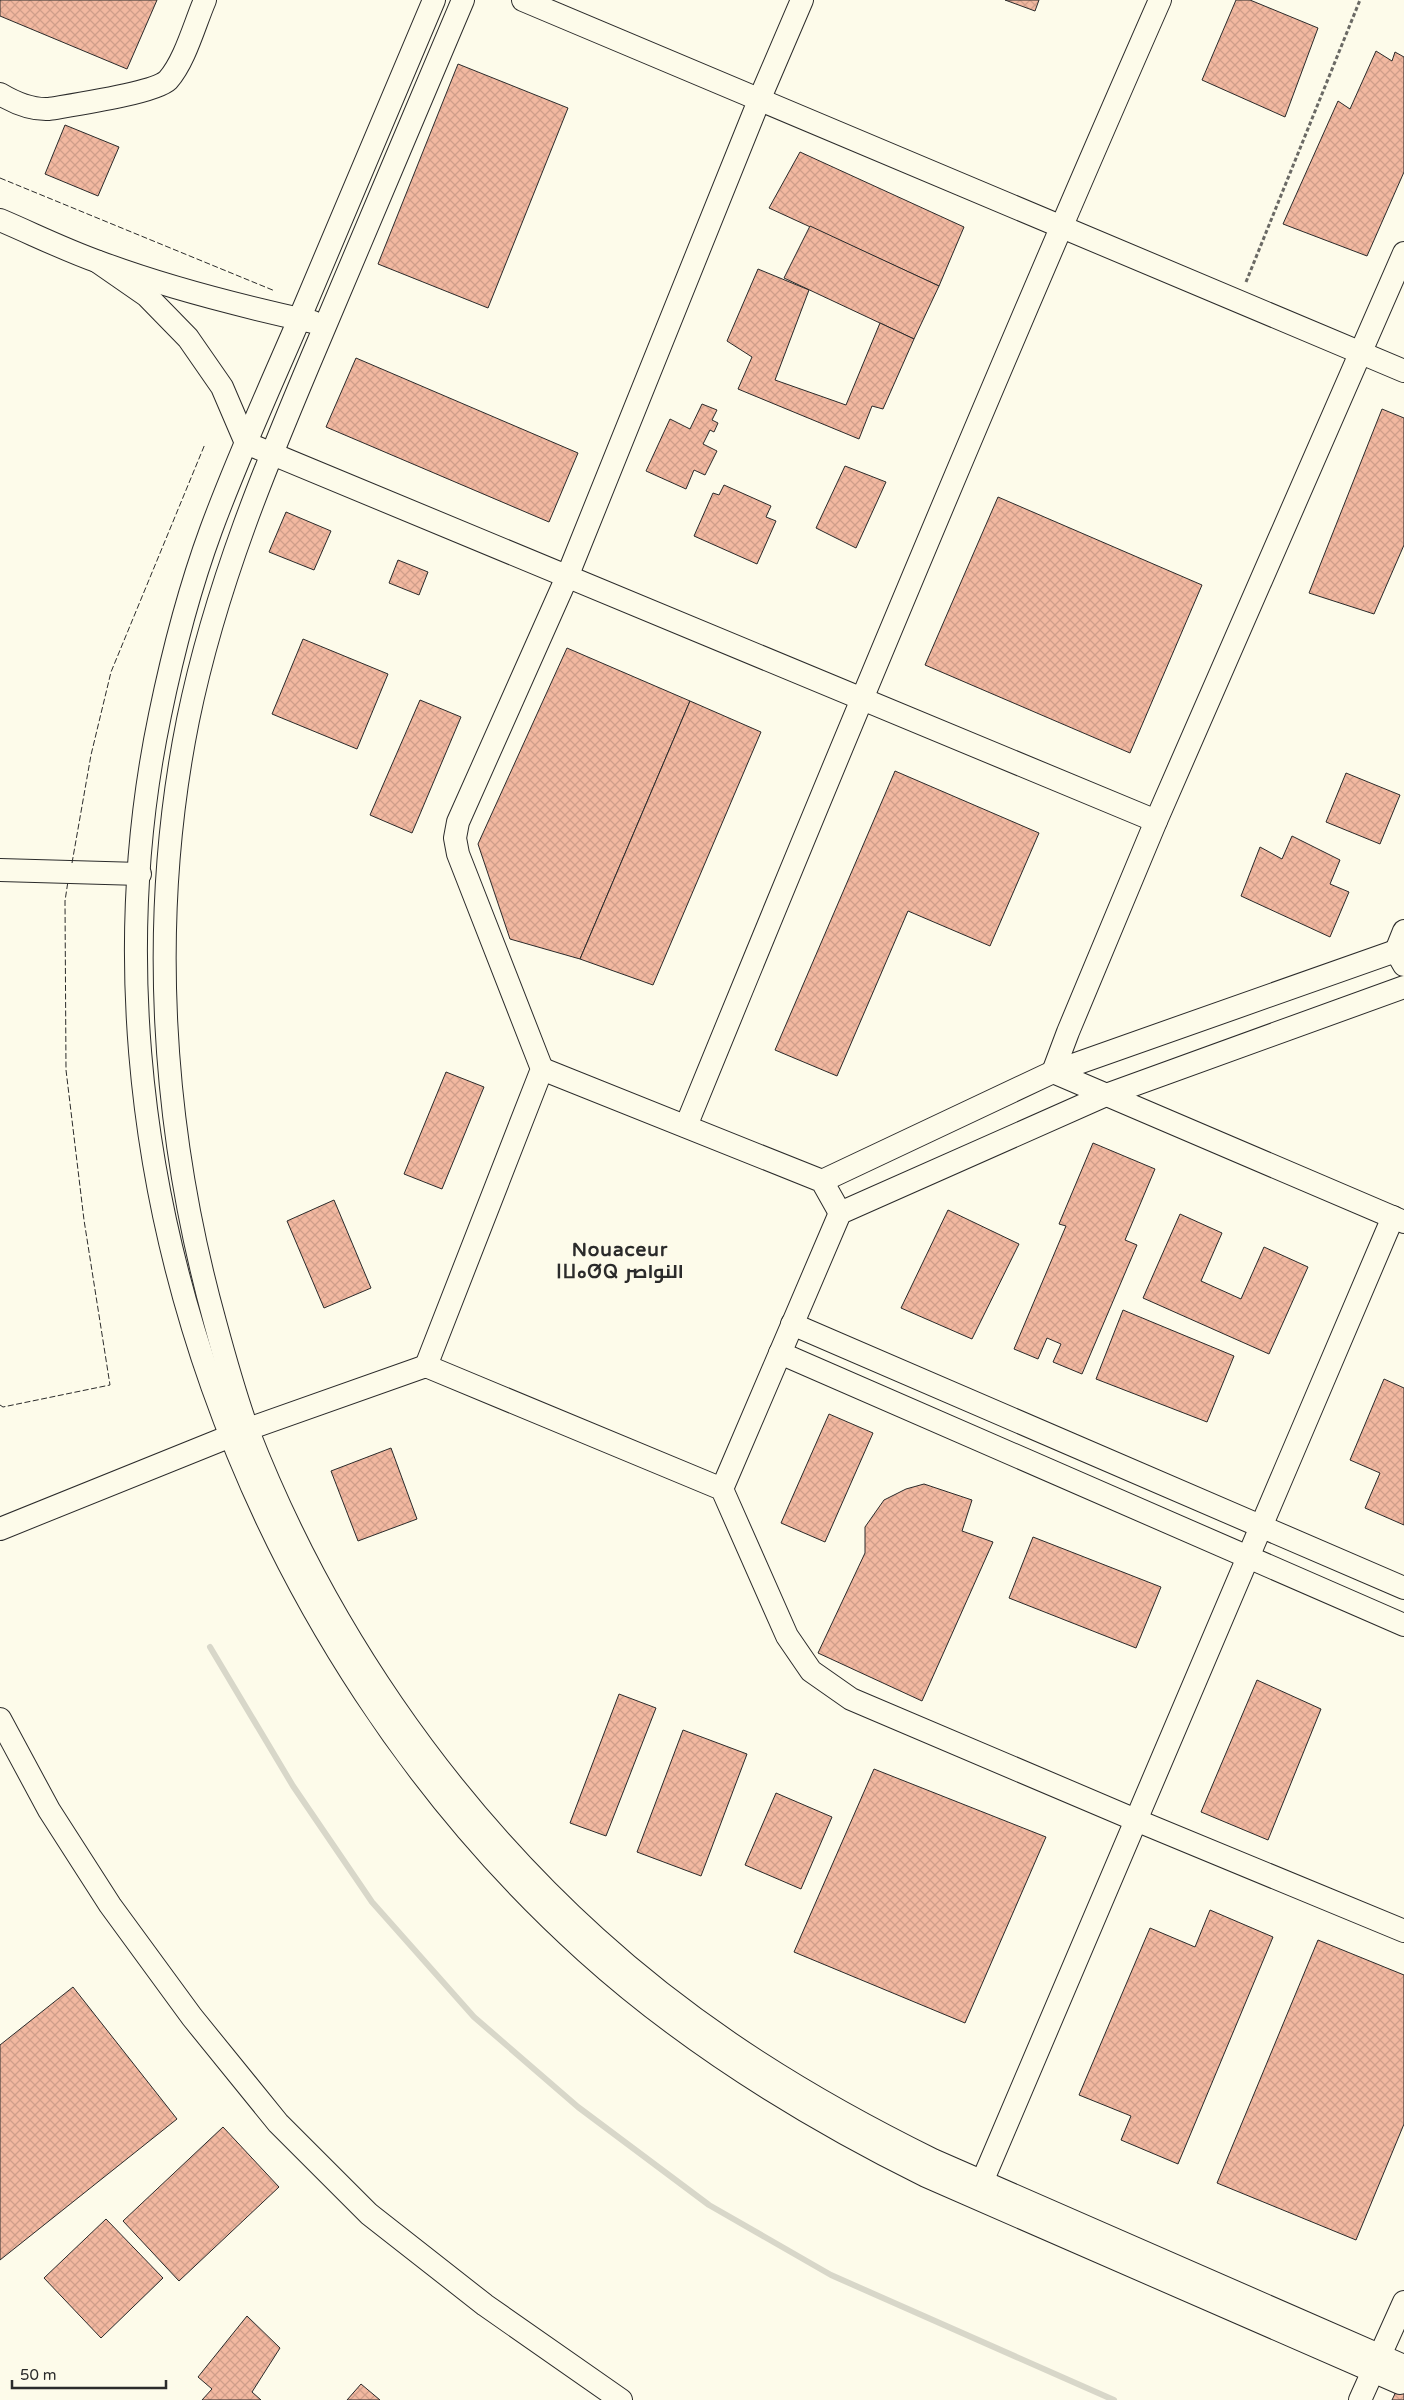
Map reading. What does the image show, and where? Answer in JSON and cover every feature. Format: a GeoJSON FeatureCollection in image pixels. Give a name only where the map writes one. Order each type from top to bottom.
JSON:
{"type":"FeatureCollection","features":[{"type":"Feature","properties":{"kind":"street"},"geometry":{"type":"LineString","coordinates":[[0,94],[16,103],[39,110],[49,110],[146,90],[163,84],[176,69],[205,0]]}},
{"type":"Feature","properties":{"kind":"street"},"geometry":{"type":"LineString","coordinates":[[434,0],[210,533],[181,625],[159,718],[144,813],[137,909],[137,1006],[144,1102],[159,1196],[181,1290],[214,1393],[240,1433],[277,1499],[310,1567],[346,1633],[472,1823],[543,1912],[633,1981],[683,2031],[748,2077],[862,2144],[930,2168],[1402,2374]]}},
{"type":"Feature","properties":{"kind":"street"},"geometry":{"type":"LineString","coordinates":[[240,1433],[231,1382],[206,1292],[184,1191],[171,1098],[165,1004],[166,910],[173,816],[187,723],[217,605],[237,542],[271,454],[463,0]]}},
{"type":"Feature","properties":{"kind":"street"},"geometry":{"type":"LineString","coordinates":[[523,0],[1062,225],[1404,371]]}},
{"type":"Feature","properties":{"kind":"street"},"geometry":{"type":"LineString","coordinates":[[426,1366],[542,1069],[458,854],[455,838],[458,822],[567,577],[760,98],[802,0]]}},
{"type":"Feature","properties":{"kind":"street"},"geometry":{"type":"LineString","coordinates":[[686,1126],[861,698],[1160,0]]}},
{"type":"Feature","properties":{"kind":"street"},"geometry":{"type":"LineString","coordinates":[[0,220],[98,262],[212,298],[326,325]]}},
{"type":"Feature","properties":{"kind":"street"},"geometry":{"type":"LineString","coordinates":[[1053,1072],[1156,821],[1404,254]]}},
{"type":"Feature","properties":{"kind":"street"},"geometry":{"type":"LineString","coordinates":[[98,262],[147,296],[188,338],[222,387],[246,444],[1156,821]]}},
{"type":"Feature","properties":{"kind":"street"},"geometry":{"type":"LineString","coordinates":[[0,870],[140,874]]}},
{"type":"Feature","properties":{"kind":"street"},"geometry":{"type":"LineString","coordinates":[[822,1181],[1053,1072],[1402,949]]}},
{"type":"Feature","properties":{"kind":"street"},"geometry":{"type":"LineString","coordinates":[[722,1489],[840,1213],[1106,1095],[1404,987]]}},
{"type":"Feature","properties":{"kind":"street"},"geometry":{"type":"LineString","coordinates":[[542,1069],[822,1181],[840,1213]]}},
{"type":"Feature","properties":{"kind":"street"},"geometry":{"type":"LineString","coordinates":[[979,2189],[1138,1821],[1260,1527],[1399,1220],[1053,1072]]}},
{"type":"Feature","properties":{"kind":"street"},"geometry":{"type":"LineString","coordinates":[[792,1324],[1404,1588]]}},
{"type":"Feature","properties":{"kind":"street"},"geometry":{"type":"LineString","coordinates":[[780,1353],[1404,1625]]}},
{"type":"Feature","properties":{"kind":"street"},"geometry":{"type":"LineString","coordinates":[[0,1529],[240,1433],[426,1366],[722,1489],[787,1636],[812,1671],[851,1699],[1404,1931]]}},
{"type":"Feature","properties":{"kind":"street"},"geometry":{"type":"LineString","coordinates":[[0,1719],[49,1810],[110,1905],[192,2017],[278,2123],[369,2214],[485,2305],[621,2400]]}},
{"type":"Feature","properties":{"kind":"street"},"geometry":{"type":"LineString","coordinates":[[1360,2400],[1404,2302]]}},
{"type":"Feature","properties":{"kind":"path"},"geometry":{"type":"LineString","coordinates":[[1239,300],[1360,0]]}},
{"type":"Feature","properties":{"kind":"building"},"geometry":{"type":"Polygon","coordinates":[[[0,0],[157,0],[127,69],[0,16],[0,0]]]}},
{"type":"Feature","properties":{"kind":"building"},"geometry":{"type":"Polygon","coordinates":[[[1005,0],[1039,0],[1035,11],[1005,0]]]}},
{"type":"Feature","properties":{"kind":"building"},"geometry":{"type":"Polygon","coordinates":[[[1236,0],[1250,0],[1318,28],[1285,117],[1202,80],[1236,0]]]}},
{"type":"Feature","properties":{"kind":"building"},"geometry":{"type":"Polygon","coordinates":[[[1376,51],[1392,61],[1395,52],[1404,57],[1404,172],[1367,256],[1283,224],[1338,101],[1350,109],[1376,51]]]}},
{"type":"Feature","properties":{"kind":"building"},"geometry":{"type":"Polygon","coordinates":[[[458,64],[568,108],[488,308],[378,264],[458,64]]]}},
{"type":"Feature","properties":{"kind":"building"},"geometry":{"type":"Polygon","coordinates":[[[65,125],[119,147],[98,196],[45,174],[65,125]]]}},
{"type":"Feature","properties":{"kind":"building"},"geometry":{"type":"Polygon","coordinates":[[[800,152],[964,227],[939,286],[769,208],[800,152]]]}},
{"type":"Feature","properties":{"kind":"building"},"geometry":{"type":"Polygon","coordinates":[[[810,226],[939,286],[914,339],[784,278],[810,226]]]}},
{"type":"Feature","properties":{"kind":"building"},"geometry":{"type":"Polygon","coordinates":[[[758,269],[809,290],[775,380],[846,405],[880,323],[914,339],[883,409],[872,406],[859,439],[738,389],[752,357],[727,341],[758,269]]]}},
{"type":"Feature","properties":{"kind":"building"},"geometry":{"type":"Polygon","coordinates":[[[356,358],[578,453],[549,522],[326,427],[356,358]]]}},
{"type":"Feature","properties":{"kind":"building"},"geometry":{"type":"Polygon","coordinates":[[[702,404],[717,410],[712,420],[718,423],[714,432],[710,430],[703,444],[717,451],[705,475],[694,470],[686,489],[646,471],[670,419],[690,429],[702,404]]]}},
{"type":"Feature","properties":{"kind":"building"},"geometry":{"type":"Polygon","coordinates":[[[1382,409],[1404,418],[1404,545],[1374,614],[1309,593],[1382,409]]]}},
{"type":"Feature","properties":{"kind":"building"},"geometry":{"type":"Polygon","coordinates":[[[845,466],[886,482],[856,548],[816,528],[845,466]]]}},
{"type":"Feature","properties":{"kind":"building"},"geometry":{"type":"Polygon","coordinates":[[[724,485],[771,506],[766,517],[776,521],[757,564],[694,536],[713,493],[719,495],[724,485]]]}},
{"type":"Feature","properties":{"kind":"building"},"geometry":{"type":"Polygon","coordinates":[[[998,497],[1202,585],[1130,753],[925,665],[998,497]]]}},
{"type":"Feature","properties":{"kind":"building"},"geometry":{"type":"Polygon","coordinates":[[[286,512],[331,531],[314,570],[269,552],[286,512]]]}},
{"type":"Feature","properties":{"kind":"building"},"geometry":{"type":"Polygon","coordinates":[[[398,560],[428,572],[419,595],[389,583],[398,560]]]}},
{"type":"Feature","properties":{"kind":"building"},"geometry":{"type":"Polygon","coordinates":[[[303,639],[388,674],[357,749],[272,714],[303,639]]]}},
{"type":"Feature","properties":{"kind":"building"},"geometry":{"type":"Polygon","coordinates":[[[567,648],[690,701],[580,959],[510,939],[478,844],[567,648]]]}},
{"type":"Feature","properties":{"kind":"building"},"geometry":{"type":"Polygon","coordinates":[[[420,700],[461,717],[412,833],[370,815],[420,700]]]}},
{"type":"Feature","properties":{"kind":"building"},"geometry":{"type":"Polygon","coordinates":[[[690,701],[761,732],[653,985],[580,959],[690,701]]]}},
{"type":"Feature","properties":{"kind":"building"},"geometry":{"type":"Polygon","coordinates":[[[895,771],[1039,833],[990,946],[908,911],[837,1076],[775,1050],[895,771]]]}},
{"type":"Feature","properties":{"kind":"building"},"geometry":{"type":"Polygon","coordinates":[[[1346,773],[1400,795],[1380,844],[1326,822],[1346,773]]]}},
{"type":"Feature","properties":{"kind":"building"},"geometry":{"type":"Polygon","coordinates":[[[1292,836],[1340,860],[1330,884],[1349,892],[1330,937],[1241,896],[1260,847],[1282,859],[1292,836]]]}},
{"type":"Feature","properties":{"kind":"building"},"geometry":{"type":"Polygon","coordinates":[[[446,1072],[484,1087],[442,1189],[404,1174],[446,1072]]]}},
{"type":"Feature","properties":{"kind":"building"},"geometry":{"type":"Polygon","coordinates":[[[1093,1143],[1155,1169],[1125,1240],[1137,1245],[1082,1374],[1053,1362],[1061,1344],[1047,1338],[1038,1359],[1014,1349],[1066,1226],[1059,1224],[1093,1143]]]}},
{"type":"Feature","properties":{"kind":"building"},"geometry":{"type":"Polygon","coordinates":[[[334,1200],[371,1288],[324,1308],[287,1221],[334,1200]]]}},
{"type":"Feature","properties":{"kind":"building"},"geometry":{"type":"Polygon","coordinates":[[[948,1210],[1019,1244],[972,1339],[901,1308],[948,1210]]]}},
{"type":"Feature","properties":{"kind":"building"},"geometry":{"type":"Polygon","coordinates":[[[1180,1214],[1222,1233],[1201,1281],[1241,1299],[1264,1247],[1308,1267],[1269,1354],[1143,1298],[1180,1214]]]}},
{"type":"Feature","properties":{"kind":"building"},"geometry":{"type":"Polygon","coordinates":[[[1123,1310],[1234,1356],[1207,1422],[1096,1379],[1123,1310]]]}},
{"type":"Feature","properties":{"kind":"building"},"geometry":{"type":"Polygon","coordinates":[[[1384,1379],[1404,1388],[1404,1525],[1365,1508],[1380,1473],[1350,1460],[1384,1379]]]}},
{"type":"Feature","properties":{"kind":"building"},"geometry":{"type":"Polygon","coordinates":[[[829,1414],[873,1433],[825,1542],[781,1523],[829,1414]]]}},
{"type":"Feature","properties":{"kind":"building"},"geometry":{"type":"Polygon","coordinates":[[[391,1448],[417,1519],[358,1541],[331,1471],[391,1448]]]}},
{"type":"Feature","properties":{"kind":"building"},"geometry":{"type":"Polygon","coordinates":[[[924,1484],[972,1500],[962,1531],[993,1542],[922,1701],[818,1653],[865,1553],[865,1527],[884,1500],[906,1489],[924,1484]]]}},
{"type":"Feature","properties":{"kind":"building"},"geometry":{"type":"Polygon","coordinates":[[[1033,1537],[1161,1587],[1136,1648],[1009,1598],[1033,1537]]]}},
{"type":"Feature","properties":{"kind":"building"},"geometry":{"type":"Polygon","coordinates":[[[1257,1680],[1321,1709],[1268,1840],[1201,1812],[1257,1680]]]}},
{"type":"Feature","properties":{"kind":"building"},"geometry":{"type":"Polygon","coordinates":[[[619,1694],[656,1708],[606,1836],[570,1823],[619,1694]]]}},
{"type":"Feature","properties":{"kind":"building"},"geometry":{"type":"Polygon","coordinates":[[[683,1730],[747,1754],[701,1876],[637,1852],[683,1730]]]}},
{"type":"Feature","properties":{"kind":"building"},"geometry":{"type":"Polygon","coordinates":[[[874,1769],[1046,1837],[965,2023],[794,1952],[874,1769]]]}},
{"type":"Feature","properties":{"kind":"building"},"geometry":{"type":"Polygon","coordinates":[[[776,1793],[832,1817],[801,1889],[745,1865],[776,1793]]]}},
{"type":"Feature","properties":{"kind":"building"},"geometry":{"type":"Polygon","coordinates":[[[1210,1910],[1273,1937],[1178,2164],[1121,2140],[1131,2116],[1079,2095],[1150,1928],[1195,1947],[1210,1910]]]}},
{"type":"Feature","properties":{"kind":"building"},"geometry":{"type":"Polygon","coordinates":[[[1318,1940],[1404,1975],[1404,2124],[1356,2240],[1217,2183],[1318,1940]]]}},
{"type":"Feature","properties":{"kind":"building"},"geometry":{"type":"Polygon","coordinates":[[[73,1987],[177,2119],[0,2260],[0,2045],[73,1987]]]}},
{"type":"Feature","properties":{"kind":"building"},"geometry":{"type":"Polygon","coordinates":[[[223,2127],[279,2187],[179,2281],[123,2221],[223,2127]]]}},
{"type":"Feature","properties":{"kind":"building"},"geometry":{"type":"Polygon","coordinates":[[[106,2219],[163,2278],[101,2338],[44,2278],[106,2219]]]}},
{"type":"Feature","properties":{"kind":"building"},"geometry":{"type":"Polygon","coordinates":[[[247,2316],[280,2348],[252,2392],[261,2400],[202,2400],[212,2389],[198,2377],[247,2316]]]}},
{"type":"Feature","properties":{"kind":"building"},"geometry":{"type":"Polygon","coordinates":[[[1404,2374],[1404,2400],[1392,2400],[1400,2383],[1404,2374]]]}},
{"type":"Feature","properties":{"kind":"building"},"geometry":{"type":"Polygon","coordinates":[[[361,2384],[380,2400],[347,2400],[361,2384]]]}},
{"type":"Feature","properties":{"kind":"waterway"},"geometry":{"type":"LineString","coordinates":[[210,1647],[293,1786],[372,1902],[474,2017],[578,2107],[709,2205],[831,2275],[1114,2400]]}},
{"type":"Feature","properties":{"kind":"fence"},"geometry":{"type":"LineString","coordinates":[[0,178],[275,291]]}},
{"type":"Feature","properties":{"kind":"fence"},"geometry":{"type":"LineString","coordinates":[[72,863],[91,755],[111,672],[205,444]]}},
{"type":"Feature","properties":{"kind":"fence"},"geometry":{"type":"LineString","coordinates":[[0,1405],[3,1407],[110,1385],[84,1220],[66,1070],[65,901],[68,881]]}},
{"type":"Feature","properties":{"kind":"district","name":"Nouaceur ⵏⵡⴰⵚⵕ النواصر"},"geometry":{"type":"Point","coordinates":[620,1260]}}]}
